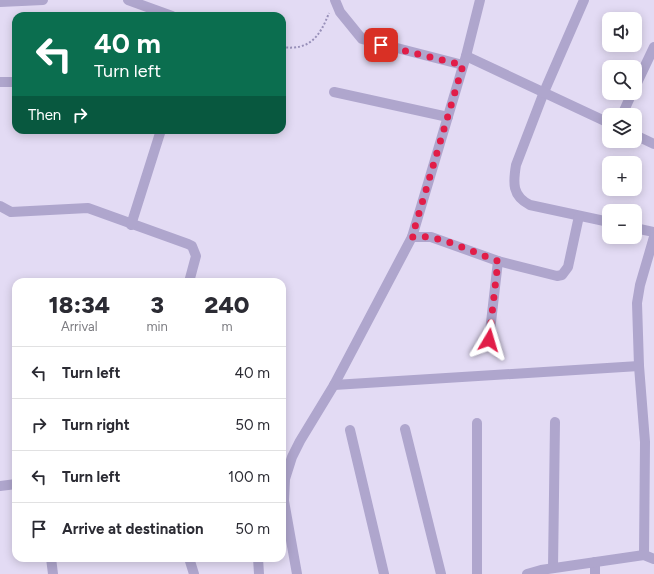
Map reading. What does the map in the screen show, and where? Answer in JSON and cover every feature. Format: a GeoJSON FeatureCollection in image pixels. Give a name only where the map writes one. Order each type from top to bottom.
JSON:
{"type":"FeatureCollection","features":[{"type":"Feature","properties":{"kind":"street"},"geometry":{"type":"LineString","coordinates":[[0,2],[43,0]]}},
{"type":"Feature","properties":{"kind":"street"},"geometry":{"type":"LineString","coordinates":[[128,0],[161,12]]}},
{"type":"Feature","properties":{"kind":"street"},"geometry":{"type":"LineString","coordinates":[[286,475],[292,457],[300,441],[334,385],[412,237],[465,61],[480,0]]}},
{"type":"Feature","properties":{"kind":"street"},"geometry":{"type":"LineString","coordinates":[[584,0],[544,92],[516,165],[514,177],[517,195],[521,200],[530,205],[602,221]]}},
{"type":"Feature","properties":{"kind":"street"},"geometry":{"type":"LineString","coordinates":[[333,3],[362,39],[465,61],[544,92],[602,120]]}},
{"type":"Feature","properties":{"kind":"street"},"geometry":{"type":"LineString","coordinates":[[642,72],[654,47]]}},
{"type":"Feature","properties":{"kind":"street"},"geometry":{"type":"LineString","coordinates":[[0,82],[12,82]]}},
{"type":"Feature","properties":{"kind":"street"},"geometry":{"type":"LineString","coordinates":[[334,92],[448,118]]}},
{"type":"Feature","properties":{"kind":"street"},"geometry":{"type":"LineString","coordinates":[[131,225],[160,134]]}},
{"type":"Feature","properties":{"kind":"street"},"geometry":{"type":"LineString","coordinates":[[642,138],[654,144]]}},
{"type":"Feature","properties":{"kind":"street"},"geometry":{"type":"LineString","coordinates":[[0,206],[11,212],[88,208],[131,225],[192,246],[196,256],[190,278]]}},
{"type":"Feature","properties":{"kind":"street"},"geometry":{"type":"LineString","coordinates":[[412,237],[424,236],[442,240],[498,261],[553,276],[562,275],[568,268],[580,216]]}},
{"type":"Feature","properties":{"kind":"street"},"geometry":{"type":"LineString","coordinates":[[642,229],[654,232]]}},
{"type":"Feature","properties":{"kind":"street"},"geometry":{"type":"LineString","coordinates":[[527,574],[553,568],[595,562],[649,557],[644,442],[638,366],[638,294],[654,237]]}},
{"type":"Feature","properties":{"kind":"street"},"geometry":{"type":"LineString","coordinates":[[489,340],[498,261]]}},
{"type":"Feature","properties":{"kind":"street"},"geometry":{"type":"LineString","coordinates":[[334,385],[638,366]]}},
{"type":"Feature","properties":{"kind":"street"},"geometry":{"type":"LineString","coordinates":[[553,568],[554,422]]}},
{"type":"Feature","properties":{"kind":"street"},"geometry":{"type":"LineString","coordinates":[[477,423],[477,574]]}},
{"type":"Feature","properties":{"kind":"street"},"geometry":{"type":"LineString","coordinates":[[405,429],[442,574]]}},
{"type":"Feature","properties":{"kind":"street"},"geometry":{"type":"LineString","coordinates":[[350,430],[384,574]]}},
{"type":"Feature","properties":{"kind":"street"},"geometry":{"type":"LineString","coordinates":[[0,486],[12,484]]}},
{"type":"Feature","properties":{"kind":"street"},"geometry":{"type":"LineString","coordinates":[[286,512],[297,574]]}},
{"type":"Feature","properties":{"kind":"street"},"geometry":{"type":"LineString","coordinates":[[52,562],[53,574]]}},
{"type":"Feature","properties":{"kind":"street"},"geometry":{"type":"LineString","coordinates":[[190,562],[194,574]]}},
{"type":"Feature","properties":{"kind":"street"},"geometry":{"type":"LineString","coordinates":[[258,562],[259,574]]}},
{"type":"Feature","properties":{"kind":"street"},"geometry":{"type":"LineString","coordinates":[[595,562],[596,574]]}},
{"type":"Feature","properties":{"kind":"path"},"geometry":{"type":"LineString","coordinates":[[286,47],[298,48],[311,42],[319,35],[333,3]]}},
{"type":"Feature","properties":{"kind":"route"},"geometry":{"type":"LineString","coordinates":[[381,45],[463,65],[412,237],[424,236],[442,240],[470,252],[498,261],[489,340]]}}]}
